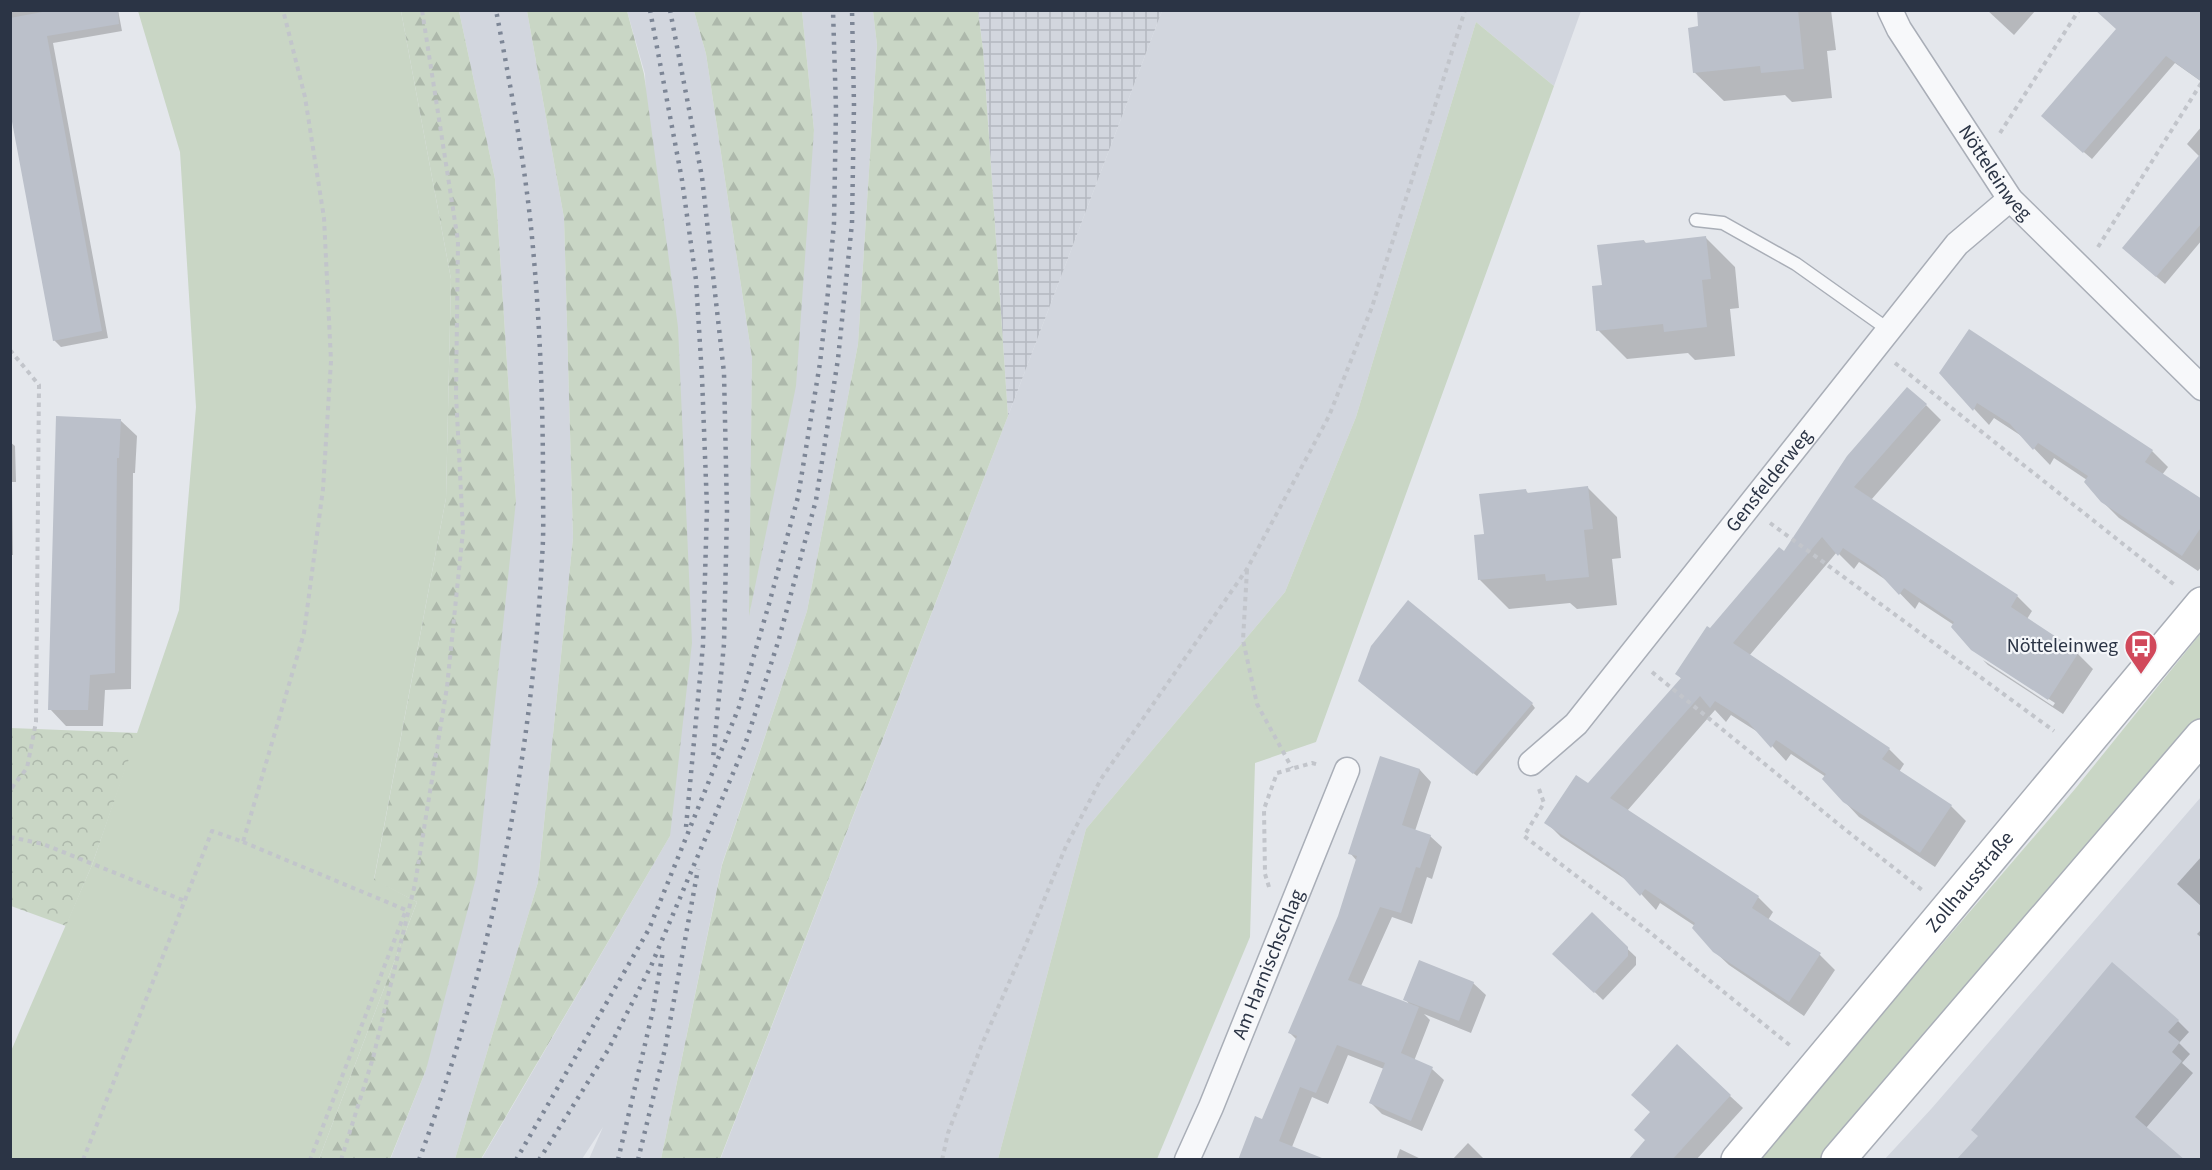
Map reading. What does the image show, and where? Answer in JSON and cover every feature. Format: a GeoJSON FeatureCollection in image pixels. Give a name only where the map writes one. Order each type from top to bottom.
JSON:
{"type":"FeatureCollection","features":[{"type":"Feature","properties":{"kind":"main road","name":"Zollhausstraße"},"geometry":{"type":"LineString","coordinates":[[1738,1160],[2201,604]]}},
{"type":"Feature","properties":{"kind":"main road"},"geometry":{"type":"LineString","coordinates":[[1838,1160],[2202,735]]}},
{"type":"Feature","properties":{"kind":"street","name":"Nötteleinweg"},"geometry":{"type":"LineString","coordinates":[[1890,10],[1899,29],[2010,198],[2202,388]]}},
{"type":"Feature","properties":{"kind":"street","name":"Gensfelderweg"},"geometry":{"type":"LineString","coordinates":[[1531,763],[1576,724],[1957,243],[2010,198]]}},
{"type":"Feature","properties":{"kind":"street","name":"Am Harnischschlag"},"geometry":{"type":"LineString","coordinates":[[1187,1160],[1211,1107],[1347,770]]}},
{"type":"Feature","properties":{"kind":"lane"},"geometry":{"type":"LineString","coordinates":[[1696,220],[1723,223],[1796,264],[1882,338]]}},
{"type":"Feature","properties":{"kind":"path"},"geometry":{"type":"LineString","coordinates":[[243,842],[304,633],[323,489],[331,361],[324,218],[305,97],[283,10]]}},
{"type":"Feature","properties":{"kind":"path"},"geometry":{"type":"LineString","coordinates":[[341,1160],[373,1058],[415,884],[447,687],[463,531],[456,395],[458,242],[422,10]]}},
{"type":"Feature","properties":{"kind":"path"},"geometry":{"type":"LineString","coordinates":[[942,1160],[948,1133],[982,1044],[1076,827],[1101,779],[1247,569],[1329,416],[1372,308],[1465,10]]}},
{"type":"Feature","properties":{"kind":"path"},"geometry":{"type":"LineString","coordinates":[[1983,159],[2079,10]]}},
{"type":"Feature","properties":{"kind":"path"},"geometry":{"type":"LineString","coordinates":[[2083,271],[2202,82]]}},
{"type":"Feature","properties":{"kind":"path"},"geometry":{"type":"LineString","coordinates":[[1882,338],[2201,604]]}},
{"type":"Feature","properties":{"kind":"path"},"geometry":{"type":"LineString","coordinates":[[10,350],[39,385],[36,722],[27,768],[10,790]]}},
{"type":"Feature","properties":{"kind":"path"},"geometry":{"type":"LineString","coordinates":[[1748,507],[2055,731]]}},
{"type":"Feature","properties":{"kind":"path"},"geometry":{"type":"LineString","coordinates":[[1247,569],[1243,640],[1257,704],[1292,768]]}},
{"type":"Feature","properties":{"kind":"path"},"geometry":{"type":"LineString","coordinates":[[1631,655],[1945,910]]}},
{"type":"Feature","properties":{"kind":"path"},"geometry":{"type":"LineString","coordinates":[[1283,930],[1265,874],[1264,809],[1277,773],[1312,763],[1347,770]]}},
{"type":"Feature","properties":{"kind":"path"},"geometry":{"type":"LineString","coordinates":[[1531,763],[1544,803],[1524,836],[1642,926],[1816,1066]]}},
{"type":"Feature","properties":{"kind":"path"},"geometry":{"type":"LineString","coordinates":[[83,1160],[212,831],[406,910],[310,1160]]}},
{"type":"Feature","properties":{"kind":"path"},"geometry":{"type":"LineString","coordinates":[[10,837],[43,844],[92,866],[185,901]]}},
{"type":"Feature","properties":{"kind":"shaded area"},"geometry":{"type":"Polygon","coordinates":[[[459,11],[527,11],[564,218],[573,538],[538,882],[455,1159],[390,1160],[426,1070],[516,501],[495,179],[459,11]]]}},
{"type":"Feature","properties":{"kind":"shaded area"},"geometry":{"type":"Polygon","coordinates":[[[627,11],[694,11],[706,54],[752,358],[750,611],[814,130],[802,11],[873,11],[877,45],[858,344],[807,611],[722,864],[661,1159],[589,1159],[603,1127],[582,1159],[481,1160],[670,836],[645,74],[627,11]]]}},
{"type":"Feature","properties":{"kind":"shaded area"},"geometry":{"type":"Polygon","coordinates":[[[978,11],[1162,11],[1008,416],[983,49],[978,11]]]}},
{"type":"Feature","properties":{"kind":"shaded area"},"geometry":{"type":"Polygon","coordinates":[[[1162,11],[1581,11],[1554,86],[1476,22],[1356,417],[1285,592],[1086,829],[998,1159],[720,1160],[1008,416],[1162,11]]]}},
{"type":"Feature","properties":{"kind":"shaded area"},"geometry":{"type":"Polygon","coordinates":[[[2201,797],[2201,1159],[1884,1160],[1932,1108],[2201,797]]]}},
{"type":"Feature","properties":{"kind":"green space"},"geometry":{"type":"Polygon","coordinates":[[[138,11],[401,11],[451,279],[446,498],[374,879],[417,902],[319,1159],[11,1160],[11,1051],[92,865],[179,610],[196,407],[180,152],[138,11]]]}},
{"type":"Feature","properties":{"kind":"green space"},"geometry":{"type":"Polygon","coordinates":[[[401,11],[459,11],[495,179],[516,501],[477,874],[426,1070],[390,1159],[319,1159],[417,902],[374,880],[446,498],[451,279],[401,11]]]}},
{"type":"Feature","properties":{"kind":"green space"},"geometry":{"type":"Polygon","coordinates":[[[527,11],[627,11],[644,74],[678,327],[692,643],[670,836],[481,1159],[455,1159],[538,882],[573,538],[564,218],[527,11]]]}},
{"type":"Feature","properties":{"kind":"green space"},"geometry":{"type":"Polygon","coordinates":[[[694,11],[802,11],[814,130],[796,386],[749,616],[752,358],[706,54],[694,11]]]}},
{"type":"Feature","properties":{"kind":"green space"},"geometry":{"type":"Polygon","coordinates":[[[873,11],[978,11],[983,49],[1008,416],[720,1159],[661,1159],[722,865],[807,611],[858,344],[877,45],[873,11]]]}},
{"type":"Feature","properties":{"kind":"green space"},"geometry":{"type":"Polygon","coordinates":[[[1476,22],[1554,86],[1316,742],[1255,763],[1250,937],[1157,1159],[998,1159],[1086,829],[1285,592],[1356,417],[1476,22]]]}},
{"type":"Feature","properties":{"kind":"green space"},"geometry":{"type":"Polygon","coordinates":[[[2201,633],[2201,726],[1825,1159],[1757,1160],[2075,789],[2201,633]]]}},
{"type":"Feature","properties":{"kind":"green space"},"geometry":{"type":"Polygon","coordinates":[[[11,728],[138,733],[92,865],[66,926],[11,906],[11,728]]]}},
{"type":"Feature","properties":{"kind":"building"},"geometry":{"type":"Polygon","coordinates":[[[53,10],[118,10],[119,24],[47,36],[102,331],[53,341],[10,111],[10,18],[53,10]]]}},
{"type":"Feature","properties":{"kind":"building"},"geometry":{"type":"Polygon","coordinates":[[[1697,10],[1798,10],[1804,69],[1761,73],[1760,66],[1693,73],[1688,28],[1698,26],[1697,10]]]}},
{"type":"Feature","properties":{"kind":"building"},"geometry":{"type":"Polygon","coordinates":[[[2095,10],[2202,10],[2202,82],[2166,56],[2083,153],[2041,116],[2116,29],[2095,10]]]}},
{"type":"Feature","properties":{"kind":"building"},"geometry":{"type":"Polygon","coordinates":[[[2202,152],[2202,223],[2156,277],[2122,248],[2202,152]]]}},
{"type":"Feature","properties":{"kind":"building"},"geometry":{"type":"Polygon","coordinates":[[[1706,236],[1711,279],[1702,280],[1707,327],[1664,332],[1663,324],[1596,331],[1592,286],[1602,285],[1597,245],[1644,240],[1645,243],[1706,236]]]}},
{"type":"Feature","properties":{"kind":"building"},"geometry":{"type":"Polygon","coordinates":[[[1969,329],[2153,450],[2145,462],[2202,499],[2202,526],[2182,556],[2101,502],[2084,482],[2088,476],[2038,443],[2033,450],[2010,424],[1977,403],[1973,411],[1939,373],[1969,329]]]}},
{"type":"Feature","properties":{"kind":"building"},"geometry":{"type":"Polygon","coordinates":[[[1907,387],[1927,404],[1854,487],[2018,595],[2011,607],[2079,652],[2048,700],[1971,650],[1951,627],[1954,622],[1904,588],[1899,595],[1876,570],[1843,548],[1838,556],[1822,537],[1733,643],[1890,748],[1882,759],[1952,805],[1920,853],[1843,802],[1822,779],[1826,774],[1776,740],[1771,748],[1748,722],[1715,701],[1710,708],[1700,696],[1610,798],[1759,896],[1752,908],[1821,953],[1789,1002],[1713,952],[1692,928],[1695,923],[1645,889],[1640,896],[1618,872],[1544,823],[1576,775],[1588,783],[1681,678],[1675,674],[1707,626],[1710,628],[1779,547],[1784,551],[1847,456],[1907,387]]]}},
{"type":"Feature","properties":{"kind":"building"},"geometry":{"type":"Polygon","coordinates":[[[56,416],[121,419],[119,458],[117,458],[115,673],[90,675],[88,710],[48,710],[56,416]]]}},
{"type":"Feature","properties":{"kind":"building"},"geometry":{"type":"Polygon","coordinates":[[[1588,486],[1593,529],[1584,530],[1589,577],[1546,581],[1545,574],[1478,580],[1474,535],[1484,534],[1479,494],[1526,489],[1527,493],[1588,486]]]}},
{"type":"Feature","properties":{"kind":"building"},"geometry":{"type":"Polygon","coordinates":[[[1408,600],[1533,703],[1473,774],[1358,681],[1371,646],[1408,600]]]}},
{"type":"Feature","properties":{"kind":"building"},"geometry":{"type":"Polygon","coordinates":[[[1380,756],[1420,769],[1402,825],[1431,835],[1420,868],[1416,867],[1401,913],[1380,907],[1348,980],[1419,1007],[1401,1053],[1433,1067],[1411,1121],[1369,1103],[1385,1063],[1337,1045],[1316,1093],[1300,1087],[1279,1141],[1322,1158],[1322,1160],[1238,1160],[1255,1116],[1262,1119],[1297,1036],[1288,1033],[1338,916],[1357,856],[1348,854],[1380,756]]]}},
{"type":"Feature","properties":{"kind":"building"},"geometry":{"type":"Polygon","coordinates":[[[1592,912],[1628,947],[1628,956],[1594,993],[1552,954],[1592,912]]]}},
{"type":"Feature","properties":{"kind":"building"},"geometry":{"type":"Polygon","coordinates":[[[1419,960],[1474,982],[1459,1021],[1403,1000],[1419,960]]]}},
{"type":"Feature","properties":{"kind":"building"},"geometry":{"type":"Polygon","coordinates":[[[2112,962],[2179,1020],[2168,1032],[2180,1042],[2172,1052],[2182,1061],[2135,1117],[2185,1160],[1956,1160],[1978,1136],[1971,1130],[2112,962]]]}},
{"type":"Feature","properties":{"kind":"building"},"geometry":{"type":"Polygon","coordinates":[[[1677,1044],[1731,1095],[1672,1160],[1628,1160],[1645,1140],[1634,1130],[1650,1112],[1631,1095],[1677,1044]]]}},
{"type":"Feature","properties":{"kind":"railway"},"geometry":{"type":"LineString","coordinates":[[419,1160],[467,1014],[503,864],[529,711],[537,635],[543,520],[542,394],[538,306],[522,158],[496,10]]}},
{"type":"Feature","properties":{"kind":"railway"},"geometry":{"type":"LineString","coordinates":[[650,10],[682,180],[696,280],[702,377],[707,508],[703,645],[686,827]]}},
{"type":"Feature","properties":{"kind":"railway"},"geometry":{"type":"LineString","coordinates":[[670,10],[702,177],[724,373],[727,512],[724,644],[713,759]]}},
{"type":"Feature","properties":{"kind":"railway"},"geometry":{"type":"LineString","coordinates":[[516,1160],[649,929],[739,707],[769,604],[798,497],[820,363],[828,292],[834,223],[836,109],[833,10]]}},
{"type":"Feature","properties":{"kind":"railway"},"geometry":{"type":"LineString","coordinates":[[539,1160],[608,1050],[651,966],[745,745],[779,639],[816,500],[838,359],[852,223],[854,105],[852,10]]}},
{"type":"Feature","properties":{"kind":"railway"},"geometry":{"type":"LineString","coordinates":[[638,1160],[665,1049],[698,869]]}},
{"type":"Feature","properties":{"kind":"railway"},"geometry":{"type":"LineString","coordinates":[[618,1160],[653,1010],[663,951]]}},
{"type":"Feature","properties":{"kind":"place","name":"Nötteleinweg"},"geometry":{"type":"Point","coordinates":[2141,675]}}]}
